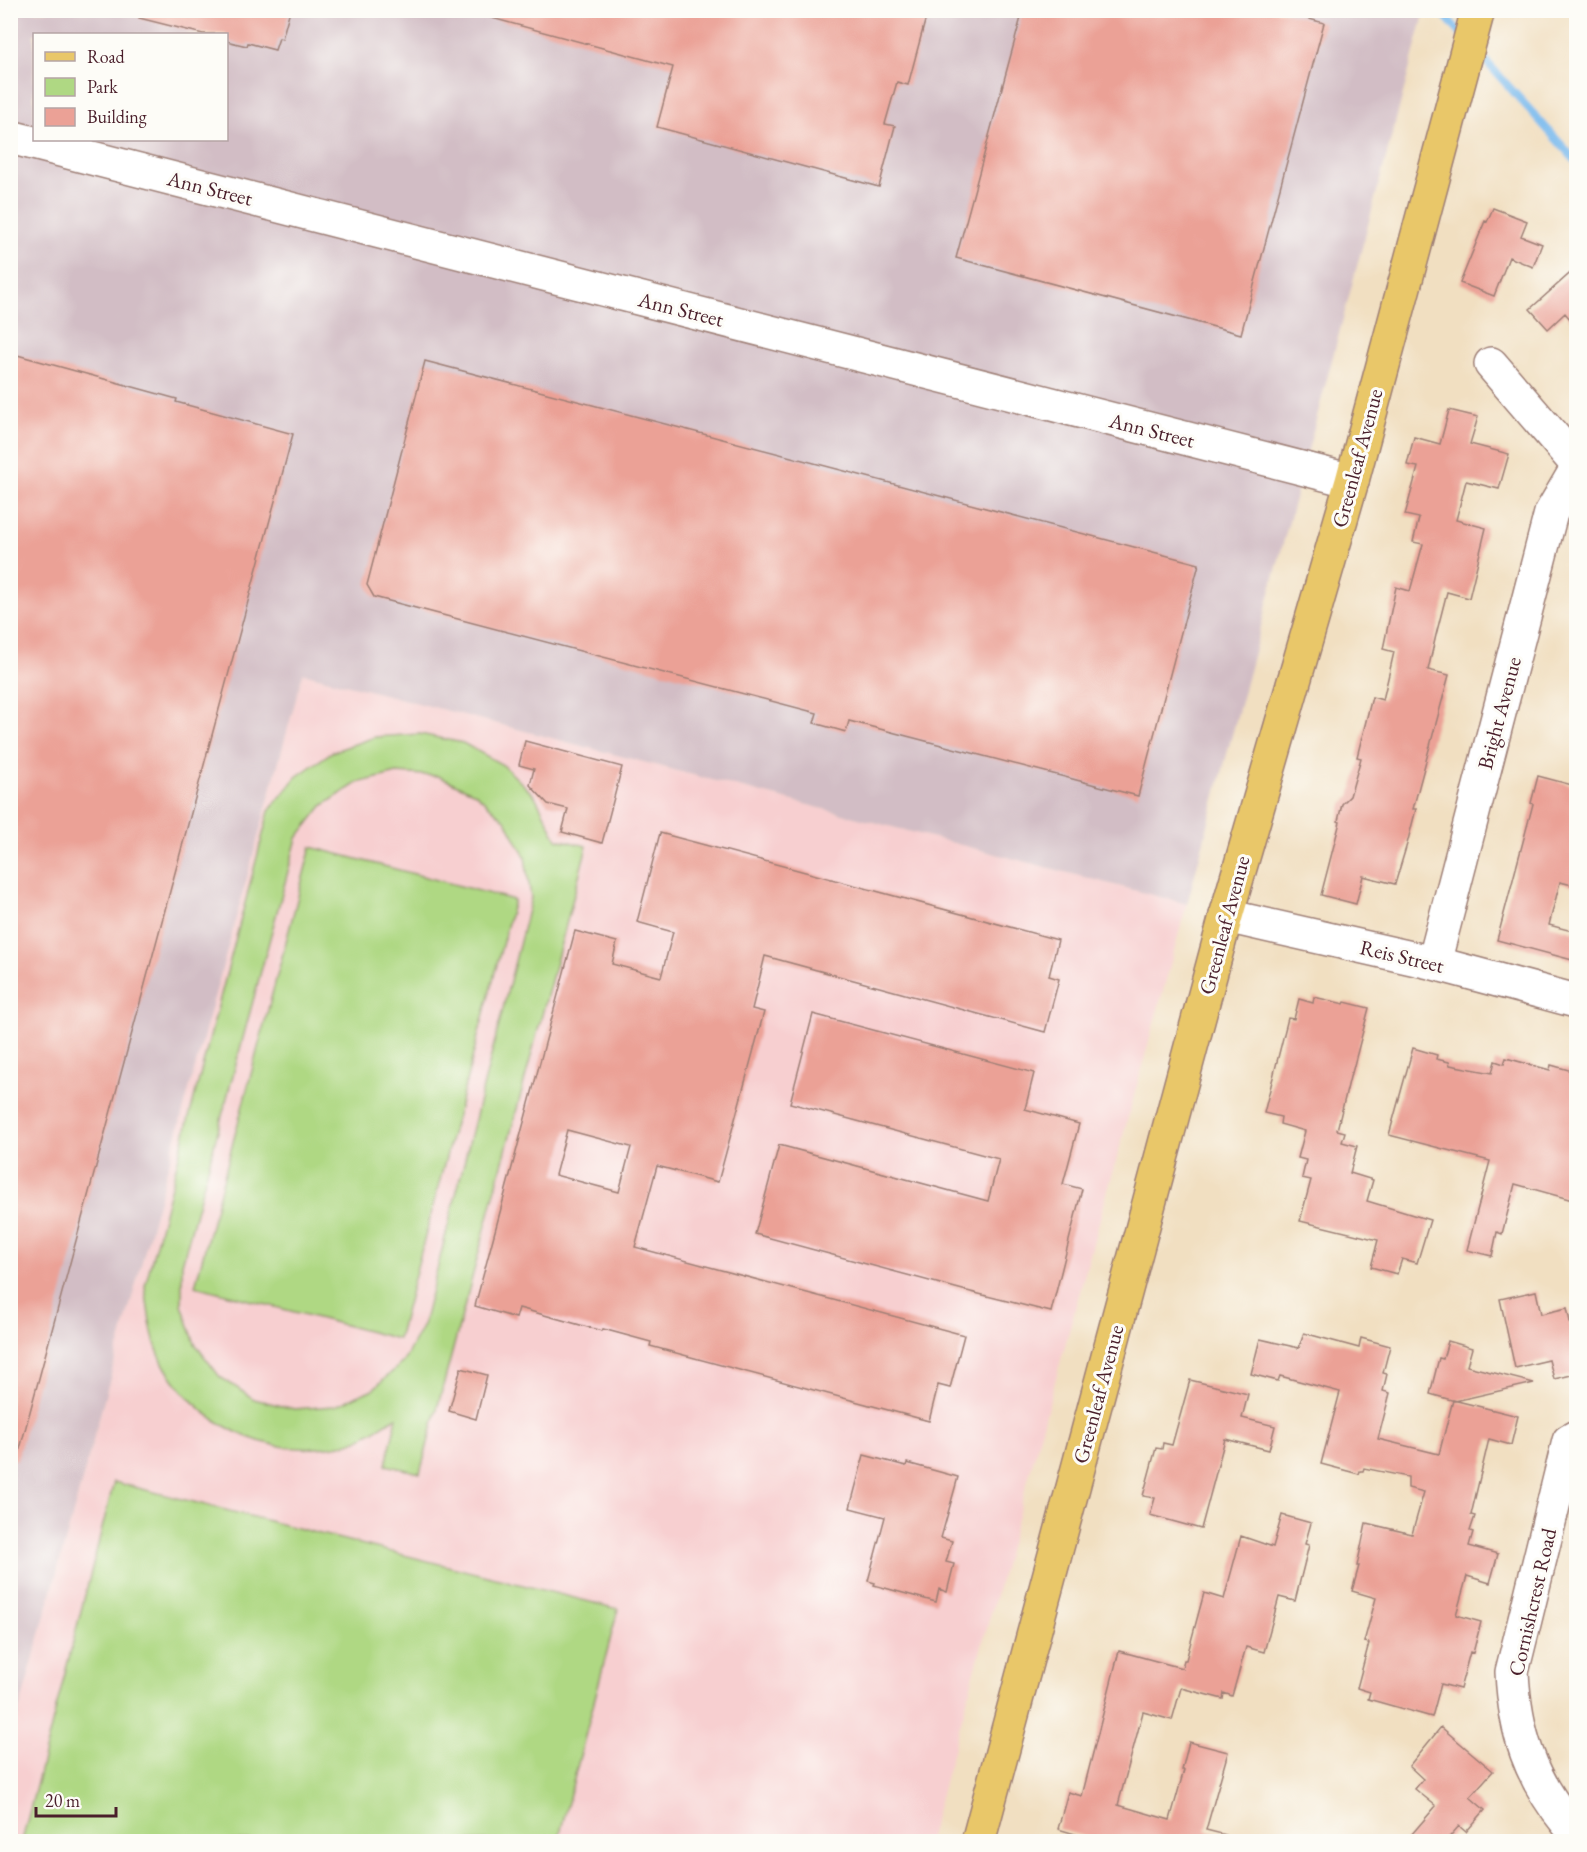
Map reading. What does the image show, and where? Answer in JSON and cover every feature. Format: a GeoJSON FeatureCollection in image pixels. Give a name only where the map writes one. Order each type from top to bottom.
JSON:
{"type":"FeatureCollection","features":[{"type":"Feature","properties":{"kind":"main road","name":"Greenleaf Avenue"},"geometry":{"type":"LineString","coordinates":[[978,1842],[1226,916],[1352,481],[1478,10]]}},
{"type":"Feature","properties":{"kind":"street","name":"Ann Street"},"geometry":{"type":"LineString","coordinates":[[10,137],[1352,481]]}},
{"type":"Feature","properties":{"kind":"street"},"geometry":{"type":"LineString","coordinates":[[1491,364],[1576,463]]}},
{"type":"Feature","properties":{"kind":"street","name":"Bright Avenue"},"geometry":{"type":"LineString","coordinates":[[1434,963],[1551,513],[1576,470]]}},
{"type":"Feature","properties":{"kind":"street","name":"Reis Street"},"geometry":{"type":"LineString","coordinates":[[1226,916],[1434,963],[1576,1001]]}},
{"type":"Feature","properties":{"kind":"street","name":"Cornishcrest Road"},"geometry":{"type":"LineString","coordinates":[[1565,1832],[1537,1780],[1519,1730],[1512,1672],[1573,1439]]}},
{"type":"Feature","properties":{"kind":"shaded area"},"geometry":{"type":"Polygon","coordinates":[[[11,11],[1425,11],[1187,904],[303,673],[11,1740],[11,11]]]}},
{"type":"Feature","properties":{"kind":"shaded area"},"geometry":{"type":"Polygon","coordinates":[[[303,673],[1187,904],[928,1841],[11,1842],[11,1740],[303,673]]]}},
{"type":"Feature","properties":{"kind":"green space"},"geometry":{"type":"Polygon","coordinates":[[[420,734],[463,743],[503,765],[535,796],[557,839],[587,846],[420,1473],[386,1465],[397,1417],[355,1441],[322,1448],[296,1448],[270,1444],[223,1425],[183,1392],[167,1370],[154,1340],[145,1286],[269,811],[296,777],[332,752],[375,737],[420,734]],[[397,773],[357,783],[322,806],[297,838],[182,1264],[182,1305],[195,1344],[220,1377],[254,1399],[294,1409],[335,1406],[373,1389],[403,1362],[423,1325],[531,898],[525,857],[506,821],[475,793],[438,776],[397,773]]]}},
{"type":"Feature","properties":{"kind":"green space"},"geometry":{"type":"Polygon","coordinates":[[[311,847],[514,900],[398,1339],[195,1286],[311,847]]]}},
{"type":"Feature","properties":{"kind":"green space"},"geometry":{"type":"Polygon","coordinates":[[[114,1482],[618,1609],[558,1841],[22,1841],[114,1482]]]}},
{"type":"Feature","properties":{"kind":"building"},"geometry":{"type":"Polygon","coordinates":[[[140,10],[290,10],[282,39],[279,38],[275,50],[248,43],[247,46],[228,41],[228,33],[199,33],[139,18],[140,10]]]}},
{"type":"Feature","properties":{"kind":"building"},"geometry":{"type":"Polygon","coordinates":[[[489,10],[928,10],[908,85],[897,82],[885,124],[895,126],[879,187],[657,127],[673,67],[488,17],[489,10]]]}},
{"type":"Feature","properties":{"kind":"building"},"geometry":{"type":"Polygon","coordinates":[[[1023,10],[1276,10],[1324,23],[1241,334],[956,258],[1023,10]]]}},
{"type":"Feature","properties":{"kind":"building"},"geometry":{"type":"Polygon","coordinates":[[[1493,208],[1527,221],[1521,236],[1542,244],[1533,267],[1509,257],[1494,296],[1460,283],[1485,221],[1487,222],[1493,208]]]}},
{"type":"Feature","properties":{"kind":"building"},"geometry":{"type":"Polygon","coordinates":[[[1576,268],[1576,326],[1565,313],[1548,329],[1530,309],[1576,268]]]}},
{"type":"Feature","properties":{"kind":"building"},"geometry":{"type":"Polygon","coordinates":[[[10,353],[293,434],[17,1460],[10,1459],[10,353]]]}},
{"type":"Feature","properties":{"kind":"building"},"geometry":{"type":"Polygon","coordinates":[[[425,361],[1199,564],[1138,796],[849,721],[846,732],[814,723],[817,713],[374,597],[367,585],[425,361]]]}},
{"type":"Feature","properties":{"kind":"building"},"geometry":{"type":"Polygon","coordinates":[[[1449,410],[1478,417],[1470,444],[1509,454],[1499,489],[1466,481],[1456,520],[1486,528],[1469,598],[1447,592],[1436,635],[1428,670],[1449,675],[1413,809],[1416,809],[1407,844],[1395,884],[1363,876],[1356,904],[1321,895],[1340,822],[1338,821],[1342,804],[1350,796],[1361,758],[1357,757],[1372,697],[1383,700],[1394,652],[1383,649],[1396,587],[1410,591],[1423,544],[1413,542],[1419,518],[1405,515],[1418,467],[1407,465],[1414,437],[1440,444],[1449,410]]]}},
{"type":"Feature","properties":{"kind":"building"},"geometry":{"type":"Polygon","coordinates":[[[525,741],[622,767],[602,843],[562,832],[568,809],[548,804],[530,785],[534,769],[519,765],[525,741]]]}},
{"type":"Feature","properties":{"kind":"building"},"geometry":{"type":"Polygon","coordinates":[[[1538,776],[1576,786],[1576,886],[1560,882],[1549,925],[1576,932],[1576,961],[1497,940],[1533,804],[1531,803],[1538,776]]]}},
{"type":"Feature","properties":{"kind":"building"},"geometry":{"type":"Polygon","coordinates":[[[660,833],[1058,940],[1049,976],[1059,979],[1045,1032],[765,956],[752,1009],[764,1012],[718,1182],[657,1166],[635,1247],[964,1335],[950,1388],[938,1385],[929,1421],[650,1346],[651,1342],[603,1329],[602,1331],[519,1308],[516,1318],[475,1306],[575,931],[617,942],[612,964],[661,977],[673,932],[637,922],[660,833]],[[567,1130],[555,1175],[619,1192],[631,1147],[567,1130]]]}},
{"type":"Feature","properties":{"kind":"building"},"geometry":{"type":"Polygon","coordinates":[[[1314,997],[1369,1008],[1337,1130],[1345,1132],[1342,1142],[1357,1146],[1350,1173],[1373,1180],[1367,1201],[1430,1220],[1417,1263],[1402,1259],[1397,1274],[1371,1267],[1378,1240],[1300,1221],[1311,1180],[1302,1178],[1306,1160],[1298,1158],[1305,1131],[1280,1124],[1281,1117],[1264,1113],[1288,1018],[1294,1019],[1299,999],[1313,1003],[1314,997]]]}},
{"type":"Feature","properties":{"kind":"building"},"geometry":{"type":"Polygon","coordinates":[[[813,1014],[1034,1073],[1025,1109],[1079,1124],[1063,1184],[1082,1189],[1051,1312],[755,1234],[779,1145],[988,1201],[999,1159],[790,1103],[813,1014]]]}},
{"type":"Feature","properties":{"kind":"building"},"geometry":{"type":"Polygon","coordinates":[[[1413,1048],[1437,1055],[1436,1059],[1449,1062],[1450,1065],[1492,1073],[1495,1061],[1504,1064],[1506,1058],[1550,1070],[1551,1065],[1576,1072],[1576,1137],[1570,1163],[1576,1165],[1576,1201],[1515,1184],[1502,1234],[1497,1232],[1492,1256],[1467,1250],[1490,1161],[1389,1135],[1413,1048]]]}},
{"type":"Feature","properties":{"kind":"building"},"geometry":{"type":"Polygon","coordinates":[[[1536,1291],[1541,1314],[1567,1308],[1576,1349],[1576,1374],[1554,1379],[1549,1360],[1515,1368],[1500,1299],[1536,1291]]]}},
{"type":"Feature","properties":{"kind":"building"},"geometry":{"type":"Polygon","coordinates":[[[1304,1333],[1359,1348],[1361,1338],[1390,1346],[1383,1373],[1387,1374],[1383,1391],[1390,1393],[1378,1439],[1439,1454],[1453,1400],[1518,1416],[1511,1445],[1489,1439],[1471,1515],[1475,1516],[1470,1531],[1473,1532],[1469,1546],[1498,1554],[1490,1583],[1467,1576],[1456,1615],[1481,1622],[1473,1653],[1470,1652],[1460,1689],[1441,1684],[1432,1717],[1368,1699],[1370,1692],[1357,1688],[1369,1643],[1364,1642],[1376,1598],[1352,1591],[1359,1566],[1357,1566],[1366,1523],[1412,1534],[1424,1492],[1408,1488],[1408,1477],[1364,1468],[1359,1474],[1321,1464],[1340,1392],[1280,1376],[1278,1381],[1251,1374],[1260,1339],[1299,1348],[1304,1333]]]}},
{"type":"Feature","properties":{"kind":"building"},"geometry":{"type":"Polygon","coordinates":[[[1448,1341],[1472,1348],[1467,1366],[1534,1383],[1455,1401],[1430,1394],[1439,1358],[1443,1359],[1448,1341]]]}},
{"type":"Feature","properties":{"kind":"building"},"geometry":{"type":"Polygon","coordinates":[[[461,1368],[487,1375],[476,1419],[449,1411],[461,1368]]]}},
{"type":"Feature","properties":{"kind":"building"},"geometry":{"type":"Polygon","coordinates":[[[1190,1380],[1248,1394],[1242,1418],[1275,1426],[1269,1450],[1225,1439],[1201,1529],[1150,1515],[1155,1498],[1143,1496],[1156,1448],[1162,1449],[1163,1443],[1172,1445],[1190,1380]]]}},
{"type":"Feature","properties":{"kind":"building"},"geometry":{"type":"Polygon","coordinates":[[[864,1455],[906,1466],[907,1463],[958,1477],[941,1538],[952,1541],[946,1562],[954,1564],[947,1592],[939,1589],[936,1602],[874,1585],[875,1583],[868,1581],[885,1517],[850,1508],[864,1455]]]}},
{"type":"Feature","properties":{"kind":"building"},"geometry":{"type":"Polygon","coordinates":[[[1282,1515],[1311,1523],[1305,1544],[1309,1545],[1295,1601],[1279,1597],[1264,1652],[1246,1647],[1232,1696],[1224,1693],[1223,1699],[1181,1688],[1172,1720],[1143,1712],[1118,1805],[1170,1820],[1189,1742],[1228,1752],[1206,1830],[1226,1835],[1225,1842],[1102,1842],[1058,1829],[1068,1792],[1082,1796],[1119,1651],[1182,1668],[1204,1593],[1224,1599],[1241,1536],[1273,1547],[1282,1515]]]}},
{"type":"Feature","properties":{"kind":"building"},"geometry":{"type":"Polygon","coordinates":[[[1441,1727],[1493,1771],[1470,1797],[1485,1810],[1466,1832],[1459,1826],[1445,1842],[1405,1842],[1436,1806],[1415,1789],[1423,1779],[1409,1766],[1441,1727]]]}},
{"type":"Feature","properties":{"kind":"waterway"},"geometry":{"type":"LineString","coordinates":[[1440,10],[1462,35]]}},
{"type":"Feature","properties":{"kind":"waterway"},"geometry":{"type":"LineString","coordinates":[[1475,49],[1576,161]]}}]}
